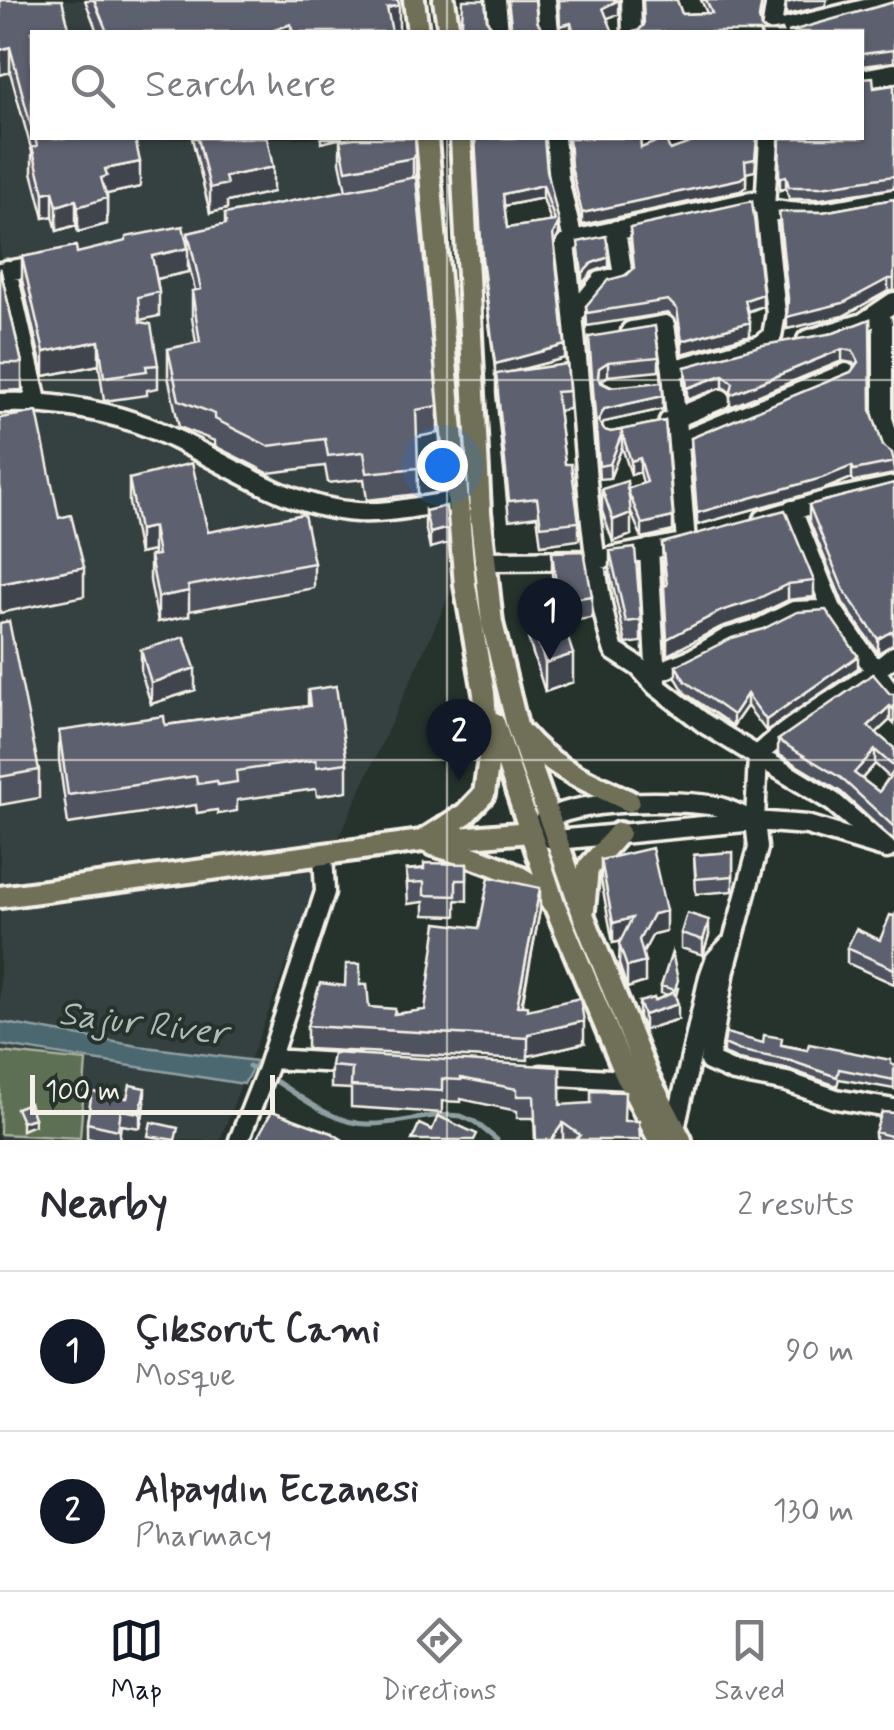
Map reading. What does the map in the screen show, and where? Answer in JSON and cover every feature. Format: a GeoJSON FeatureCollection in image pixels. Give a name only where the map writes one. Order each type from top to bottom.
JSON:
{"type":"FeatureCollection","features":[{"type":"Feature","properties":{"kind":"main road"},"geometry":{"type":"LineString","coordinates":[[414,0],[418,30]]}},
{"type":"Feature","properties":{"kind":"main road"},"geometry":{"type":"LineString","coordinates":[[444,0],[449,30]]}},
{"type":"Feature","properties":{"kind":"main road"},"geometry":{"type":"LineString","coordinates":[[422,841],[465,814],[484,794],[489,758],[484,693],[464,585],[421,191],[427,140]]}},
{"type":"Feature","properties":{"kind":"main road"},"geometry":{"type":"LineString","coordinates":[[466,140],[484,560],[492,623],[516,726],[548,818],[672,1136]]}},
{"type":"Feature","properties":{"kind":"main road"},"geometry":{"type":"LineString","coordinates":[[484,693],[554,906],[628,1080],[672,1136]]}},
{"type":"Feature","properties":{"kind":"main road"},"geometry":{"type":"LineString","coordinates":[[516,726],[536,750],[562,768],[629,802]]}},
{"type":"Feature","properties":{"kind":"main road"},"geometry":{"type":"LineString","coordinates":[[0,897],[422,841],[531,832]]}},
{"type":"Feature","properties":{"kind":"main road"},"geometry":{"type":"LineString","coordinates":[[584,917],[588,868],[619,833]]}},
{"type":"Feature","properties":{"kind":"main road"},"geometry":{"type":"LineString","coordinates":[[422,841],[475,858],[542,890],[554,906]]}},
{"type":"Feature","properties":{"kind":"street"},"geometry":{"type":"LineString","coordinates":[[496,0],[499,30]]}},
{"type":"Feature","properties":{"kind":"street"},"geometry":{"type":"LineString","coordinates":[[546,0],[548,30]]}},
{"type":"Feature","properties":{"kind":"street"},"geometry":{"type":"LineString","coordinates":[[631,0],[632,30]]}},
{"type":"Feature","properties":{"kind":"street"},"geometry":{"type":"LineString","coordinates":[[771,30],[776,0]]}},
{"type":"Feature","properties":{"kind":"street"},"geometry":{"type":"LineString","coordinates":[[779,30],[894,2]]}},
{"type":"Feature","properties":{"kind":"street"},"geometry":{"type":"LineString","coordinates":[[864,79],[894,73]]}},
{"type":"Feature","properties":{"kind":"street"},"geometry":{"type":"LineString","coordinates":[[555,140],[559,180],[573,240]]}},
{"type":"Feature","properties":{"kind":"street"},"geometry":{"type":"LineString","coordinates":[[762,345],[772,336],[776,313],[764,208],[769,140]]}},
{"type":"Feature","properties":{"kind":"street"},"geometry":{"type":"LineString","coordinates":[[890,851],[833,802],[706,724],[657,679],[614,651],[596,560],[583,450],[594,337],[574,313],[564,245],[753,201],[764,208],[806,213],[894,198]]}},
{"type":"Feature","properties":{"kind":"street"},"geometry":{"type":"LineString","coordinates":[[574,313],[601,282],[623,276],[616,230]]}},
{"type":"Feature","properties":{"kind":"street"},"geometry":{"type":"LineString","coordinates":[[37,401],[3,271],[61,262]]}},
{"type":"Feature","properties":{"kind":"street"},"geometry":{"type":"LineString","coordinates":[[653,383],[744,347],[812,340],[862,323],[886,308]]}},
{"type":"Feature","properties":{"kind":"street"},"geometry":{"type":"LineString","coordinates":[[886,308],[883,323],[889,364],[883,419],[894,453]]}},
{"type":"Feature","properties":{"kind":"street"},"geometry":{"type":"LineString","coordinates":[[594,337],[665,325],[673,376],[686,542]]}},
{"type":"Feature","properties":{"kind":"street"},"geometry":{"type":"LineString","coordinates":[[679,442],[846,372]]}},
{"type":"Feature","properties":{"kind":"street"},"geometry":{"type":"LineString","coordinates":[[652,426],[720,400]]}},
{"type":"Feature","properties":{"kind":"street"},"geometry":{"type":"LineString","coordinates":[[0,404],[37,401],[136,423],[265,486],[314,504],[359,512],[457,502]]}},
{"type":"Feature","properties":{"kind":"street"},"geometry":{"type":"LineString","coordinates":[[742,526],[894,486]]}},
{"type":"Feature","properties":{"kind":"street"},"geometry":{"type":"LineString","coordinates":[[792,510],[832,609],[894,697]]}},
{"type":"Feature","properties":{"kind":"street"},"geometry":{"type":"LineString","coordinates":[[484,560],[596,560],[708,536]]}},
{"type":"Feature","properties":{"kind":"street"},"geometry":{"type":"LineString","coordinates":[[649,549],[657,679]]}},
{"type":"Feature","properties":{"kind":"street"},"geometry":{"type":"LineString","coordinates":[[657,679],[727,638],[794,611],[832,609]]}},
{"type":"Feature","properties":{"kind":"street"},"geometry":{"type":"LineString","coordinates":[[894,656],[876,672],[777,736],[758,755],[754,820],[758,848],[733,941],[709,1061],[734,1072],[787,1082],[836,1099],[894,1109]]}},
{"type":"Feature","properties":{"kind":"street"},"geometry":{"type":"LineString","coordinates":[[531,832],[548,818],[629,802],[720,808],[754,820]]}},
{"type":"Feature","properties":{"kind":"street"},"geometry":{"type":"LineString","coordinates":[[531,832],[556,840],[754,820],[808,825],[890,851]]}},
{"type":"Feature","properties":{"kind":"street"},"geometry":{"type":"LineString","coordinates":[[239,1140],[260,1112],[258,1090],[325,892],[324,854]]}},
{"type":"Feature","properties":{"kind":"street"},"geometry":{"type":"LineString","coordinates":[[672,1136],[708,977],[716,960],[733,941]]}},
{"type":"Feature","properties":{"kind":"street"},"geometry":{"type":"LineString","coordinates":[[269,1064],[370,1065]]}},
{"type":"Feature","properties":{"kind":"street"},"geometry":{"type":"LineString","coordinates":[[528,1074],[628,1080]]}},
{"type":"Feature","properties":{"kind":"shaded area"},"geometry":{"type":"Polygon","coordinates":[[[25,0],[393,0],[397,30],[30,30],[30,140],[409,140],[460,572],[312,896],[220,1140],[0,1140],[0,10],[25,0]]]}},
{"type":"Feature","properties":{"kind":"green space"},"geometry":{"type":"Polygon","coordinates":[[[0,1052],[86,1061],[80,1138],[0,1134],[0,1052]]]}},
{"type":"Feature","properties":{"kind":"water"},"geometry":{"type":"Polygon","coordinates":[[[0,1022],[256,1061],[244,1084],[0,1045],[0,1022]]]}},
{"type":"Feature","properties":{"kind":"building"},"geometry":{"type":"Polygon","coordinates":[[[0,0],[62,0],[70,30],[30,30],[30,122],[10,47],[0,50],[0,0]]]}},
{"type":"Feature","properties":{"kind":"building"},"geometry":{"type":"Polygon","coordinates":[[[94,0],[398,0],[399,5],[387,8],[392,30],[292,30],[291,24],[274,30],[106,30],[94,0]]]}},
{"type":"Feature","properties":{"kind":"building"},"geometry":{"type":"Polygon","coordinates":[[[463,0],[485,0],[487,21],[494,30],[464,30],[463,0]]]}},
{"type":"Feature","properties":{"kind":"building"},"geometry":{"type":"Polygon","coordinates":[[[508,0],[535,0],[542,30],[505,30],[511,24],[508,0]]]}},
{"type":"Feature","properties":{"kind":"building"},"geometry":{"type":"Polygon","coordinates":[[[559,0],[619,0],[603,8],[612,30],[573,30],[571,23],[560,26],[559,0]]]}},
{"type":"Feature","properties":{"kind":"building"},"geometry":{"type":"Polygon","coordinates":[[[643,0],[677,0],[682,14],[712,13],[706,0],[762,0],[759,18],[761,28],[766,30],[639,30],[644,25],[643,0]]]}},
{"type":"Feature","properties":{"kind":"building"},"geometry":{"type":"Polygon","coordinates":[[[894,2],[894,50],[864,54],[864,30],[795,30],[894,2]]]}},
{"type":"Feature","properties":{"kind":"building"},"geometry":{"type":"Polygon","coordinates":[[[873,77],[874,88],[894,85],[894,176],[821,187],[789,187],[786,176],[780,178],[779,174],[780,140],[864,140],[864,78],[873,77]]]}},
{"type":"Feature","properties":{"kind":"building"},"geometry":{"type":"Polygon","coordinates":[[[36,140],[135,140],[140,162],[105,169],[107,176],[101,178],[107,198],[78,207],[76,200],[57,206],[53,191],[44,193],[32,147],[37,146],[36,140]]]}},
{"type":"Feature","properties":{"kind":"building"},"geometry":{"type":"Polygon","coordinates":[[[198,140],[267,140],[273,167],[225,177],[227,184],[210,188],[198,140]]]}},
{"type":"Feature","properties":{"kind":"building"},"geometry":{"type":"Polygon","coordinates":[[[340,140],[415,140],[413,158],[346,170],[340,140]]]}},
{"type":"Feature","properties":{"kind":"building"},"geometry":{"type":"Polygon","coordinates":[[[475,140],[544,140],[559,222],[553,234],[565,345],[495,364],[482,258],[475,140]],[[543,185],[503,194],[507,228],[555,221],[543,185]]]}},
{"type":"Feature","properties":{"kind":"building"},"geometry":{"type":"Polygon","coordinates":[[[569,140],[640,140],[641,148],[666,140],[670,150],[692,140],[757,140],[755,159],[745,161],[746,175],[740,179],[582,213],[569,140]]]}},
{"type":"Feature","properties":{"kind":"building"},"geometry":{"type":"Polygon","coordinates":[[[416,177],[438,406],[416,410],[418,468],[367,473],[364,452],[328,456],[325,439],[268,446],[215,419],[215,414],[179,400],[168,349],[200,342],[192,291],[201,289],[188,233],[226,224],[225,214],[416,177]]]}},
{"type":"Feature","properties":{"kind":"building"},"geometry":{"type":"Polygon","coordinates":[[[894,199],[894,279],[843,303],[787,317],[779,212],[823,212],[894,199]]]}},
{"type":"Feature","properties":{"kind":"building"},"geometry":{"type":"Polygon","coordinates":[[[752,201],[763,294],[745,300],[750,322],[682,341],[677,309],[668,300],[587,313],[586,306],[608,280],[627,275],[634,268],[630,228],[752,201]]]}},
{"type":"Feature","properties":{"kind":"building"},"geometry":{"type":"Polygon","coordinates":[[[183,226],[188,248],[152,256],[159,292],[138,297],[140,322],[151,324],[158,365],[146,366],[147,371],[104,377],[99,341],[44,352],[22,257],[76,246],[77,253],[126,241],[126,237],[183,226]]]}},
{"type":"Feature","properties":{"kind":"building"},"geometry":{"type":"Polygon","coordinates":[[[606,236],[609,257],[592,263],[582,274],[578,242],[606,236]]]}},
{"type":"Feature","properties":{"kind":"building"},"geometry":{"type":"Polygon","coordinates":[[[0,268],[22,363],[0,363],[0,268]]]}},
{"type":"Feature","properties":{"kind":"building"},"geometry":{"type":"Polygon","coordinates":[[[870,319],[871,410],[883,446],[892,453],[894,462],[854,470],[852,466],[697,513],[691,438],[851,372],[858,362],[853,351],[842,349],[730,395],[733,383],[723,375],[687,388],[685,367],[763,345],[834,333],[870,319]]]}},
{"type":"Feature","properties":{"kind":"building"},"geometry":{"type":"Polygon","coordinates":[[[655,326],[659,357],[608,362],[599,368],[598,376],[600,382],[610,387],[662,382],[663,396],[604,409],[598,421],[611,432],[665,421],[673,517],[642,524],[627,489],[647,482],[640,458],[631,461],[622,433],[610,464],[599,466],[589,337],[655,326]]]}},
{"type":"Feature","properties":{"kind":"building"},"geometry":{"type":"Polygon","coordinates":[[[567,364],[569,391],[556,392],[565,464],[571,464],[579,522],[541,526],[537,498],[509,501],[496,374],[567,364]]]}},
{"type":"Feature","properties":{"kind":"building"},"geometry":{"type":"Polygon","coordinates":[[[37,412],[59,518],[71,515],[84,567],[0,584],[0,418],[37,412]]]}},
{"type":"Feature","properties":{"kind":"building"},"geometry":{"type":"Polygon","coordinates":[[[192,463],[208,532],[304,514],[314,563],[188,586],[189,591],[158,597],[150,556],[158,555],[153,527],[139,530],[129,479],[192,463]]]}},
{"type":"Feature","properties":{"kind":"building"},"geometry":{"type":"Polygon","coordinates":[[[627,481],[631,513],[613,520],[602,489],[627,481]]]}},
{"type":"Feature","properties":{"kind":"building"},"geometry":{"type":"Polygon","coordinates":[[[894,483],[894,630],[878,639],[843,589],[809,505],[894,483]]]}},
{"type":"Feature","properties":{"kind":"building"},"geometry":{"type":"Polygon","coordinates":[[[446,506],[448,528],[430,533],[425,511],[446,506]]]}},
{"type":"Feature","properties":{"kind":"building"},"geometry":{"type":"Polygon","coordinates":[[[785,510],[814,581],[788,584],[721,611],[667,639],[662,543],[785,510]]]}},
{"type":"Feature","properties":{"kind":"building"},"geometry":{"type":"Polygon","coordinates":[[[635,548],[641,620],[626,622],[610,551],[635,548]]]}},
{"type":"Feature","properties":{"kind":"building"},"geometry":{"type":"Polygon","coordinates":[[[584,551],[592,596],[558,601],[552,552],[584,551]]]}},
{"type":"Feature","properties":{"kind":"building"},"geometry":{"type":"Polygon","coordinates":[[[556,600],[573,654],[545,663],[528,610],[556,600]]]}},
{"type":"Feature","properties":{"kind":"building"},"geometry":{"type":"Polygon","coordinates":[[[826,610],[858,656],[766,720],[747,694],[733,715],[685,681],[676,666],[797,612],[826,610]]]}},
{"type":"Feature","properties":{"kind":"building"},"geometry":{"type":"Polygon","coordinates":[[[9,621],[39,770],[0,777],[0,623],[9,621]]]}},
{"type":"Feature","properties":{"kind":"building"},"geometry":{"type":"Polygon","coordinates":[[[184,637],[195,668],[151,683],[141,650],[184,637]]]}},
{"type":"Feature","properties":{"kind":"building"},"geometry":{"type":"Polygon","coordinates":[[[873,674],[894,694],[894,710],[890,706],[868,726],[894,748],[894,767],[875,750],[854,773],[879,792],[894,771],[894,827],[841,778],[778,740],[873,674]]]}},
{"type":"Feature","properties":{"kind":"building"},"geometry":{"type":"Polygon","coordinates":[[[336,686],[347,763],[317,767],[316,760],[236,771],[237,782],[218,785],[217,781],[197,784],[196,776],[68,795],[59,731],[164,716],[165,725],[310,706],[308,690],[336,686]]]}},
{"type":"Feature","properties":{"kind":"building"},"geometry":{"type":"Polygon","coordinates":[[[652,848],[666,911],[653,914],[639,940],[645,962],[627,967],[619,944],[632,918],[613,923],[601,860],[652,848]]]}},
{"type":"Feature","properties":{"kind":"building"},"geometry":{"type":"Polygon","coordinates":[[[733,852],[733,876],[696,879],[694,855],[733,852]]]}},
{"type":"Feature","properties":{"kind":"building"},"geometry":{"type":"Polygon","coordinates":[[[424,863],[467,864],[467,880],[456,880],[456,896],[424,895],[424,882],[408,883],[406,870],[424,869],[424,863]]]}},
{"type":"Feature","properties":{"kind":"building"},"geometry":{"type":"Polygon","coordinates":[[[489,877],[540,888],[517,1006],[527,1006],[527,1010],[580,998],[584,1021],[528,1034],[528,1038],[307,1026],[320,983],[345,986],[346,964],[360,964],[360,985],[367,984],[369,1007],[395,1009],[394,1014],[425,1010],[437,923],[479,928],[489,877]]]}},
{"type":"Feature","properties":{"kind":"building"},"geometry":{"type":"Polygon","coordinates":[[[687,913],[709,920],[703,940],[681,933],[687,913]]]}},
{"type":"Feature","properties":{"kind":"building"},"geometry":{"type":"Polygon","coordinates":[[[890,915],[894,916],[894,969],[847,948],[856,929],[880,940],[890,915]]]}},
{"type":"Feature","properties":{"kind":"building"},"geometry":{"type":"Polygon","coordinates":[[[672,952],[678,980],[675,990],[661,986],[672,952]]]}},
{"type":"Feature","properties":{"kind":"building"},"geometry":{"type":"Polygon","coordinates":[[[674,992],[678,1004],[644,1015],[639,1002],[654,1001],[674,992]]]}},
{"type":"Feature","properties":{"kind":"building"},"geometry":{"type":"Polygon","coordinates":[[[726,1033],[763,1043],[764,1035],[782,1038],[781,1045],[807,1050],[809,1044],[891,1060],[894,1080],[839,1069],[837,1077],[791,1061],[738,1050],[724,1044],[726,1033]]]}},
{"type":"Feature","properties":{"kind":"building"},"geometry":{"type":"Polygon","coordinates":[[[333,1053],[560,1067],[560,1105],[591,1103],[591,1091],[625,1092],[624,1121],[639,1121],[640,1140],[576,1140],[580,1135],[563,1123],[551,1140],[536,1140],[534,1096],[517,1096],[517,1089],[461,1078],[442,1079],[442,1091],[351,1086],[352,1068],[331,1066],[333,1053]]]}},
{"type":"Feature","properties":{"kind":"building"},"geometry":{"type":"Polygon","coordinates":[[[130,1085],[145,1088],[140,1113],[121,1110],[118,1130],[87,1123],[92,1092],[127,1098],[130,1085]]]}},
{"type":"Feature","properties":{"kind":"building"},"geometry":{"type":"Polygon","coordinates":[[[29,1103],[34,1118],[22,1122],[16,1108],[29,1103]]]}},
{"type":"Feature","properties":{"kind":"building"},"geometry":{"type":"Polygon","coordinates":[[[272,1111],[332,1133],[343,1140],[256,1140],[272,1111]]]}},
{"type":"Feature","properties":{"kind":"building"},"geometry":{"type":"Polygon","coordinates":[[[882,1112],[894,1113],[894,1137],[875,1132],[882,1112]]]}},
{"type":"Feature","properties":{"kind":"building"},"geometry":{"type":"Polygon","coordinates":[[[438,1116],[477,1134],[474,1140],[412,1140],[419,1124],[432,1130],[438,1116]]]}},
{"type":"Feature","properties":{"kind":"building"},"geometry":{"type":"Polygon","coordinates":[[[151,1122],[178,1128],[175,1140],[148,1136],[151,1122]]]}},
{"type":"Feature","properties":{"kind":"waterway","name":"Sajur River"},"geometry":{"type":"LineString","coordinates":[[249,1066],[321,1110],[351,1122],[379,1124],[461,1116],[497,1140]]}},
{"type":"Feature","properties":{"kind":"place","name":"Çıksorut Cami"},"geometry":{"type":"Point","coordinates":[550,660]}},
{"type":"Feature","properties":{"kind":"place","name":"Alpaydın Eczanesi"},"geometry":{"type":"Point","coordinates":[459,781]}}]}
